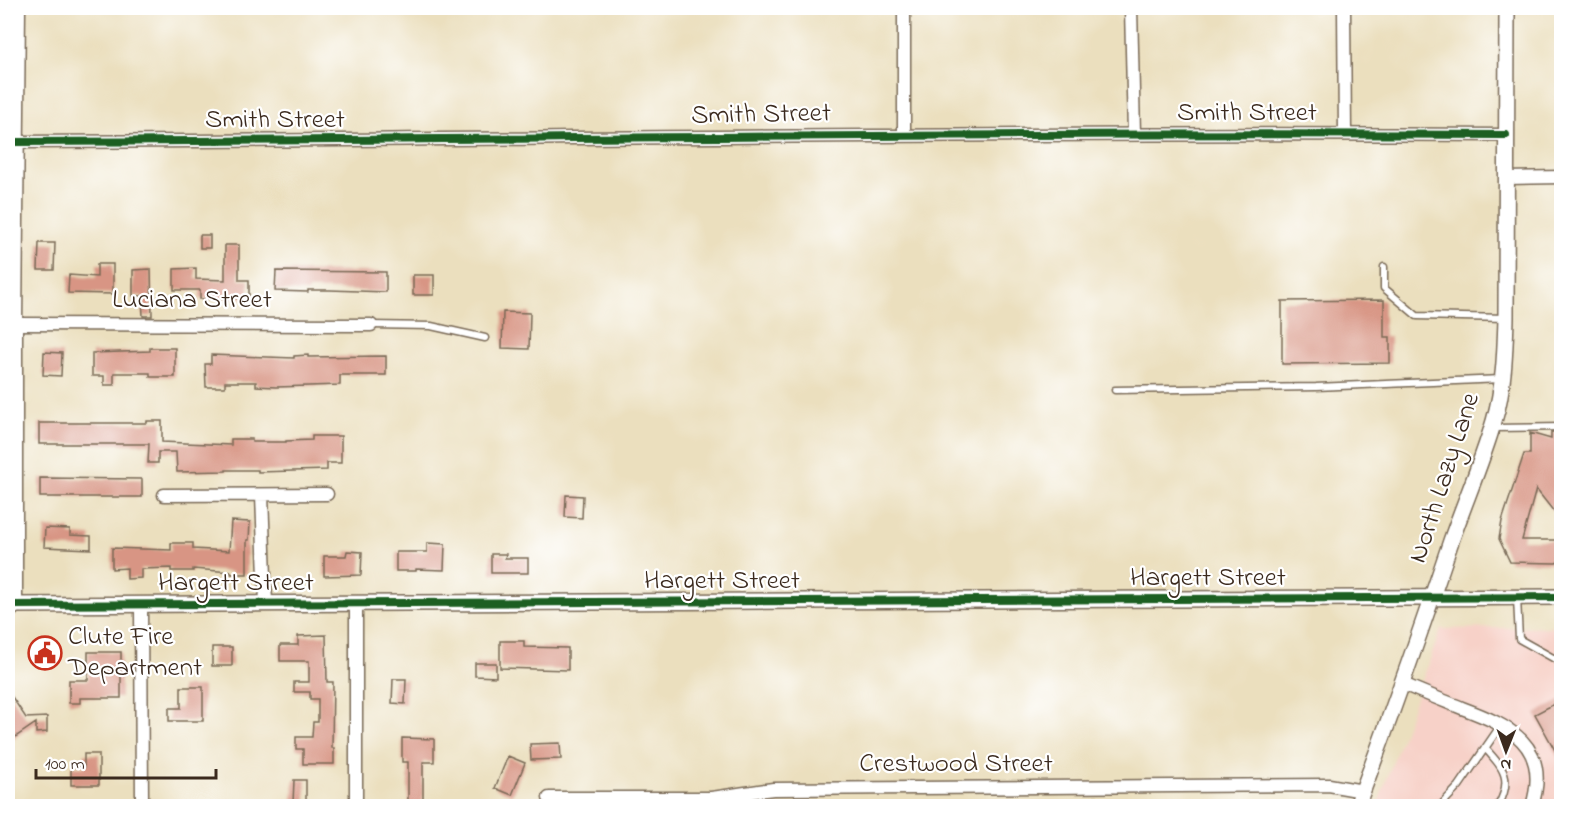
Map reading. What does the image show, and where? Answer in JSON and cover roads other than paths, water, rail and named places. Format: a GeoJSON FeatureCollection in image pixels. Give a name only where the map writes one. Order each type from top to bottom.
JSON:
{"type":"FeatureCollection","features":[{"type":"Feature","properties":{"kind":"main road"},"geometry":{"type":"LineString","coordinates":[[10,607],[13,324],[11,229],[16,142],[16,8]]}},
{"type":"Feature","properties":{"kind":"street"},"geometry":{"type":"LineString","coordinates":[[904,8],[904,135]]}},
{"type":"Feature","properties":{"kind":"street"},"geometry":{"type":"LineString","coordinates":[[1131,8],[1134,134]]}},
{"type":"Feature","properties":{"kind":"street"},"geometry":{"type":"LineString","coordinates":[[1344,8],[1345,134]]}},
{"type":"Feature","properties":{"kind":"street","name":"North Lazy Lane"},"geometry":{"type":"LineString","coordinates":[[1357,807],[1492,428],[1502,379],[1506,318],[1507,8]]}},
{"type":"Feature","properties":{"kind":"street","name":"Smith Street"},"geometry":{"type":"LineString","coordinates":[[16,142],[904,135],[1506,135]]}},
{"type":"Feature","properties":{"kind":"street"},"geometry":{"type":"LineString","coordinates":[[1506,178],[1562,177]]}},
{"type":"Feature","properties":{"kind":"street","name":"Luciana Street"},"geometry":{"type":"LineString","coordinates":[[13,324],[371,325]]}},
{"type":"Feature","properties":{"kind":"street"},"geometry":{"type":"LineString","coordinates":[[164,495],[327,495]]}},
{"type":"Feature","properties":{"kind":"street"},"geometry":{"type":"LineString","coordinates":[[262,495],[266,604]]}},
{"type":"Feature","properties":{"kind":"street","name":"Hargett Street"},"geometry":{"type":"LineString","coordinates":[[10,607],[141,604],[1562,597]]}},
{"type":"Feature","properties":{"kind":"street"},"geometry":{"type":"LineString","coordinates":[[356,603],[356,807]]}},
{"type":"Feature","properties":{"kind":"street"},"geometry":{"type":"LineString","coordinates":[[141,604],[142,807]]}},
{"type":"Feature","properties":{"kind":"street"},"geometry":{"type":"LineString","coordinates":[[1401,683],[1502,724],[1521,738],[1531,755],[1537,775],[1536,794],[1532,807]]}},
{"type":"Feature","properties":{"kind":"street","name":"Crestwood Street"},"geometry":{"type":"LineString","coordinates":[[549,798],[711,798],[748,791],[785,789],[1329,785],[1363,791]]}},
{"type":"Feature","properties":{"kind":"lane"},"geometry":{"type":"LineString","coordinates":[[1384,267],[1384,288],[1417,316],[1506,318]]}},
{"type":"Feature","properties":{"kind":"lane"},"geometry":{"type":"LineString","coordinates":[[371,325],[431,326],[485,338]]}},
{"type":"Feature","properties":{"kind":"lane"},"geometry":{"type":"LineString","coordinates":[[1115,390],[1316,387],[1502,379]]}},
{"type":"Feature","properties":{"kind":"lane"},"geometry":{"type":"LineString","coordinates":[[1492,428],[1562,428]]}},
{"type":"Feature","properties":{"kind":"lane"},"geometry":{"type":"LineString","coordinates":[[1517,597],[1519,639],[1562,663]]}},
{"type":"Feature","properties":{"kind":"lane"},"geometry":{"type":"LineString","coordinates":[[1440,807],[1459,786],[1502,724]]}},
{"type":"Feature","properties":{"kind":"lane"},"geometry":{"type":"LineString","coordinates":[[1485,748],[1502,767],[1506,776],[1505,793],[1498,807]]}},
{"type":"Feature","properties":{"kind":"place","name":"Clute Fire Department"},"geometry":{"type":"Point","coordinates":[45,653]}}]}
